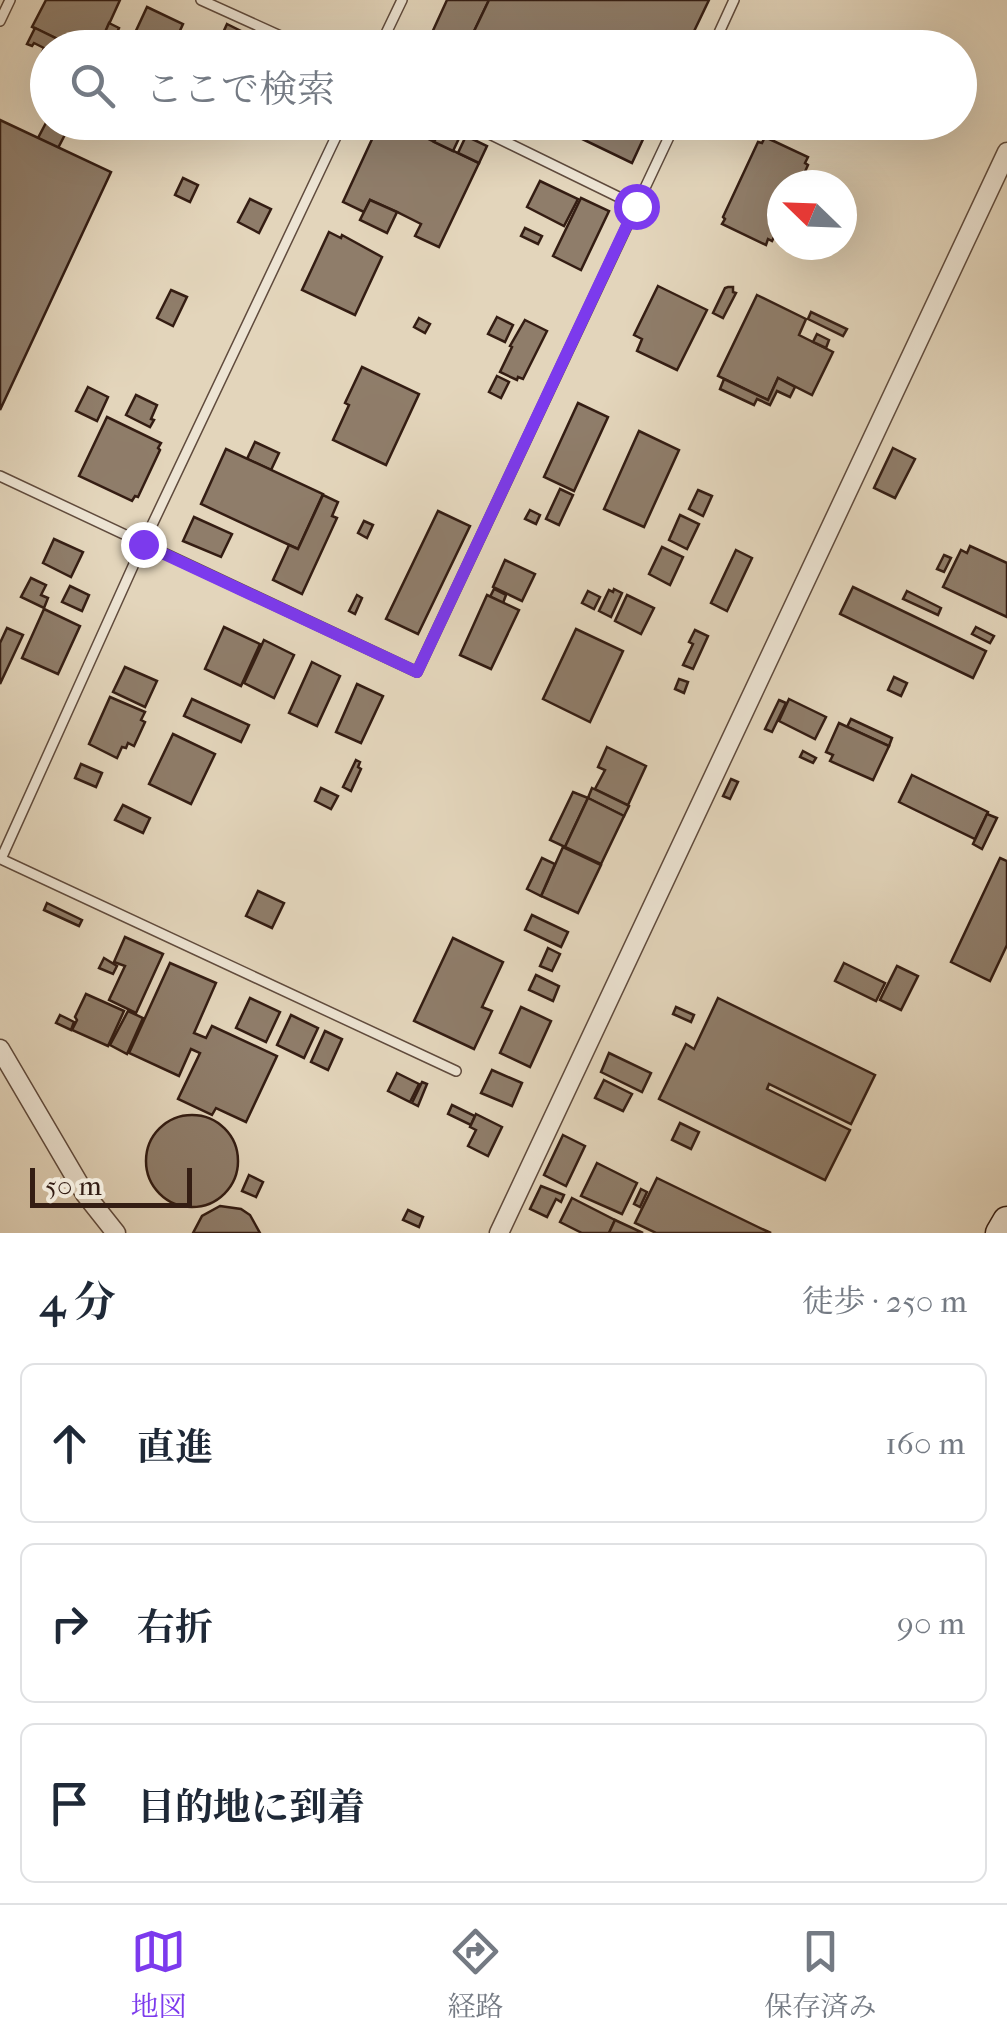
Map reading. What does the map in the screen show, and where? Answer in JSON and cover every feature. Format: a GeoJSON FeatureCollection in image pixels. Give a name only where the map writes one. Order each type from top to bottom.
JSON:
{"type":"FeatureCollection","features":[{"type":"Feature","properties":{"kind":"main road"},"geometry":{"type":"LineString","coordinates":[[1000,1233],[1007,1222]]}},
{"type":"Feature","properties":{"kind":"street"},"geometry":{"type":"LineString","coordinates":[[499,1233],[1007,152]]}},
{"type":"Feature","properties":{"kind":"street"},"geometry":{"type":"LineString","coordinates":[[0,1050],[85,1194],[116,1233]]}},
{"type":"Feature","properties":{"kind":"lane"},"geometry":{"type":"LineString","coordinates":[[0,21],[10,0]]}},
{"type":"Feature","properties":{"kind":"lane"},"geometry":{"type":"LineString","coordinates":[[201,0],[267,30]]}},
{"type":"Feature","properties":{"kind":"lane"},"geometry":{"type":"LineString","coordinates":[[388,30],[402,0]]}},
{"type":"Feature","properties":{"kind":"lane"},"geometry":{"type":"LineString","coordinates":[[720,30],[734,0]]}},
{"type":"Feature","properties":{"kind":"lane"},"geometry":{"type":"LineString","coordinates":[[334,140],[143,544],[1,859],[456,1071]]}},
{"type":"Feature","properties":{"kind":"lane"},"geometry":{"type":"LineString","coordinates":[[502,140],[636,206]]}},
{"type":"Feature","properties":{"kind":"lane"},"geometry":{"type":"LineString","coordinates":[[0,476],[417,672],[667,140]]}},
{"type":"Feature","properties":{"kind":"building"},"geometry":{"type":"Polygon","coordinates":[[[46,0],[120,0],[106,30],[32,27],[46,0]]]}},
{"type":"Feature","properties":{"kind":"building"},"geometry":{"type":"Polygon","coordinates":[[[447,0],[489,0],[475,30],[433,30],[447,0]]]}},
{"type":"Feature","properties":{"kind":"building"},"geometry":{"type":"Polygon","coordinates":[[[489,0],[709,0],[695,30],[475,30],[489,0]]]}},
{"type":"Feature","properties":{"kind":"building"},"geometry":{"type":"Polygon","coordinates":[[[147,7],[183,24],[180,30],[136,30],[147,7]]]}},
{"type":"Feature","properties":{"kind":"building"},"geometry":{"type":"Polygon","coordinates":[[[0,120],[30,134],[30,140],[43,140],[111,172],[0,410],[0,120]]]}},
{"type":"Feature","properties":{"kind":"building"},"geometry":{"type":"Polygon","coordinates":[[[42,140],[62,140],[58,148],[42,140]]]}},
{"type":"Feature","properties":{"kind":"building"},"geometry":{"type":"Polygon","coordinates":[[[372,140],[431,140],[479,163],[439,247],[415,236],[421,224],[397,212],[370,200],[364,212],[343,202],[372,140]]]}},
{"type":"Feature","properties":{"kind":"building"},"geometry":{"type":"Polygon","coordinates":[[[435,140],[458,140],[453,151],[435,140]]]}},
{"type":"Feature","properties":{"kind":"building"},"geometry":{"type":"Polygon","coordinates":[[[464,140],[487,146],[479,163],[458,153],[464,140]]]}},
{"type":"Feature","properties":{"kind":"building"},"geometry":{"type":"Polygon","coordinates":[[[584,140],[643,140],[632,163],[584,140]]]}},
{"type":"Feature","properties":{"kind":"building"},"geometry":{"type":"Polygon","coordinates":[[[771,140],[808,157],[806,170],[767,170],[766,245],[722,224],[758,142],[771,140]]]}},
{"type":"Feature","properties":{"kind":"building"},"geometry":{"type":"Polygon","coordinates":[[[183,178],[198,185],[190,202],[175,195],[183,178]]]}},
{"type":"Feature","properties":{"kind":"building"},"geometry":{"type":"Polygon","coordinates":[[[540,181],[578,199],[564,226],[527,207],[540,181]]]}},
{"type":"Feature","properties":{"kind":"building"},"geometry":{"type":"Polygon","coordinates":[[[581,198],[609,211],[581,270],[553,256],[581,198]]]}},
{"type":"Feature","properties":{"kind":"building"},"geometry":{"type":"Polygon","coordinates":[[[250,199],[271,209],[259,233],[238,222],[250,199]]]}},
{"type":"Feature","properties":{"kind":"building"},"geometry":{"type":"Polygon","coordinates":[[[370,200],[397,212],[387,233],[360,220],[370,200]]]}},
{"type":"Feature","properties":{"kind":"building"},"geometry":{"type":"Polygon","coordinates":[[[525,228],[542,236],[538,244],[521,236],[525,228]]]}},
{"type":"Feature","properties":{"kind":"building"},"geometry":{"type":"Polygon","coordinates":[[[329,232],[382,257],[355,315],[302,290],[329,232]]]}},
{"type":"Feature","properties":{"kind":"building"},"geometry":{"type":"Polygon","coordinates":[[[658,286],[707,310],[677,370],[637,351],[642,339],[634,335],[658,286]]]}},
{"type":"Feature","properties":{"kind":"building"},"geometry":{"type":"Polygon","coordinates":[[[733,287],[736,293],[723,318],[713,313],[725,288],[733,287]]]}},
{"type":"Feature","properties":{"kind":"building"},"geometry":{"type":"Polygon","coordinates":[[[171,290],[187,297],[173,326],[157,318],[171,290]]]}},
{"type":"Feature","properties":{"kind":"building"},"geometry":{"type":"Polygon","coordinates":[[[757,295],[806,319],[799,335],[833,352],[812,395],[778,378],[768,400],[718,376],[757,295]]]}},
{"type":"Feature","properties":{"kind":"building"},"geometry":{"type":"Polygon","coordinates":[[[811,312],[847,329],[843,336],[808,319],[811,312]]]}},
{"type":"Feature","properties":{"kind":"building"},"geometry":{"type":"Polygon","coordinates":[[[497,317],[513,325],[505,342],[488,334],[497,317]]]}},
{"type":"Feature","properties":{"kind":"building"},"geometry":{"type":"Polygon","coordinates":[[[419,318],[430,324],[425,333],[414,327],[419,318]]]}},
{"type":"Feature","properties":{"kind":"building"},"geometry":{"type":"Polygon","coordinates":[[[525,320],[547,331],[523,379],[517,380],[500,372],[525,320]]]}},
{"type":"Feature","properties":{"kind":"building"},"geometry":{"type":"Polygon","coordinates":[[[817,334],[829,340],[826,348],[813,342],[817,334]]]}},
{"type":"Feature","properties":{"kind":"building"},"geometry":{"type":"Polygon","coordinates":[[[362,367],[419,394],[386,465],[333,440],[362,367]]]}},
{"type":"Feature","properties":{"kind":"building"},"geometry":{"type":"Polygon","coordinates":[[[497,376],[509,382],[501,398],[489,392],[497,376]]]}},
{"type":"Feature","properties":{"kind":"building"},"geometry":{"type":"Polygon","coordinates":[[[778,378],[795,387],[790,397],[777,391],[770,405],[757,399],[754,405],[720,389],[724,379],[768,400],[778,378]]]}},
{"type":"Feature","properties":{"kind":"building"},"geometry":{"type":"Polygon","coordinates":[[[88,387],[108,397],[97,421],[76,411],[88,387]]]}},
{"type":"Feature","properties":{"kind":"building"},"geometry":{"type":"Polygon","coordinates":[[[136,395],[157,405],[150,427],[126,415],[136,395]]]}},
{"type":"Feature","properties":{"kind":"building"},"geometry":{"type":"Polygon","coordinates":[[[578,403],[608,417],[574,491],[544,477],[578,403]]]}},
{"type":"Feature","properties":{"kind":"building"},"geometry":{"type":"Polygon","coordinates":[[[107,417],[161,443],[138,497],[132,501],[79,476],[107,417]]]}},
{"type":"Feature","properties":{"kind":"building"},"geometry":{"type":"Polygon","coordinates":[[[639,431],[679,450],[644,527],[604,509],[639,431]]]}},
{"type":"Feature","properties":{"kind":"building"},"geometry":{"type":"Polygon","coordinates":[[[255,442],[279,453],[271,470],[247,459],[255,442]]]}},
{"type":"Feature","properties":{"kind":"building"},"geometry":{"type":"Polygon","coordinates":[[[893,448],[915,459],[895,498],[874,488],[893,448]]]}},
{"type":"Feature","properties":{"kind":"building"},"geometry":{"type":"Polygon","coordinates":[[[226,449],[323,494],[298,549],[201,504],[226,449]]]}},
{"type":"Feature","properties":{"kind":"building"},"geometry":{"type":"Polygon","coordinates":[[[560,489],[573,495],[559,525],[546,519],[560,489]]]}},
{"type":"Feature","properties":{"kind":"building"},"geometry":{"type":"Polygon","coordinates":[[[698,490],[712,496],[703,516],[689,509],[698,490]]]}},
{"type":"Feature","properties":{"kind":"building"},"geometry":{"type":"Polygon","coordinates":[[[323,495],[338,502],[332,516],[337,518],[302,594],[273,580],[289,545],[298,549],[323,495]]]}},
{"type":"Feature","properties":{"kind":"building"},"geometry":{"type":"Polygon","coordinates":[[[530,510],[540,515],[536,524],[525,519],[530,510]]]}},
{"type":"Feature","properties":{"kind":"building"},"geometry":{"type":"Polygon","coordinates":[[[438,511],[470,526],[418,634],[386,619],[438,511]]]}},
{"type":"Feature","properties":{"kind":"building"},"geometry":{"type":"Polygon","coordinates":[[[680,515],[699,524],[687,549],[669,540],[680,515]]]}},
{"type":"Feature","properties":{"kind":"building"},"geometry":{"type":"Polygon","coordinates":[[[194,517],[232,534],[221,557],[183,541],[194,517]]]}},
{"type":"Feature","properties":{"kind":"building"},"geometry":{"type":"Polygon","coordinates":[[[364,521],[373,525],[367,538],[358,533],[364,521]]]}},
{"type":"Feature","properties":{"kind":"building"},"geometry":{"type":"Polygon","coordinates":[[[54,539],[83,552],[71,577],[43,563],[54,539]]]}},
{"type":"Feature","properties":{"kind":"building"},"geometry":{"type":"Polygon","coordinates":[[[970,546],[1007,563],[1007,617],[943,587],[961,550],[967,553],[970,546]]]}},
{"type":"Feature","properties":{"kind":"building"},"geometry":{"type":"Polygon","coordinates":[[[662,547],[683,557],[670,585],[649,574],[662,547]]]}},
{"type":"Feature","properties":{"kind":"building"},"geometry":{"type":"Polygon","coordinates":[[[736,550],[752,558],[727,611],[711,603],[736,550]]]}},
{"type":"Feature","properties":{"kind":"building"},"geometry":{"type":"Polygon","coordinates":[[[944,555],[951,558],[944,572],[937,569],[944,555]]]}},
{"type":"Feature","properties":{"kind":"building"},"geometry":{"type":"Polygon","coordinates":[[[505,560],[535,574],[522,601],[493,587],[505,560]]]}},
{"type":"Feature","properties":{"kind":"building"},"geometry":{"type":"Polygon","coordinates":[[[31,578],[46,585],[41,595],[48,598],[44,608],[21,597],[31,578]]]}},
{"type":"Feature","properties":{"kind":"building"},"geometry":{"type":"Polygon","coordinates":[[[70,586],[89,595],[82,611],[62,602],[70,586]]]}},
{"type":"Feature","properties":{"kind":"building"},"geometry":{"type":"Polygon","coordinates":[[[853,587],[986,651],[973,678],[840,614],[853,587]]]}},
{"type":"Feature","properties":{"kind":"building"},"geometry":{"type":"Polygon","coordinates":[[[494,589],[506,595],[503,603],[490,597],[494,589]]]}},
{"type":"Feature","properties":{"kind":"building"},"geometry":{"type":"Polygon","coordinates":[[[609,590],[622,593],[611,617],[599,611],[609,590]]]}},
{"type":"Feature","properties":{"kind":"building"},"geometry":{"type":"Polygon","coordinates":[[[588,591],[600,597],[594,609],[582,603],[588,591]]]}},
{"type":"Feature","properties":{"kind":"building"},"geometry":{"type":"Polygon","coordinates":[[[907,591],[941,608],[938,615],[903,599],[907,591]]]}},
{"type":"Feature","properties":{"kind":"building"},"geometry":{"type":"Polygon","coordinates":[[[357,595],[362,598],[355,614],[349,611],[357,595]]]}},
{"type":"Feature","properties":{"kind":"building"},"geometry":{"type":"Polygon","coordinates":[[[487,595],[519,610],[491,669],[460,655],[487,595]]]}},
{"type":"Feature","properties":{"kind":"building"},"geometry":{"type":"Polygon","coordinates":[[[627,595],[654,608],[641,634],[615,621],[627,595]]]}},
{"type":"Feature","properties":{"kind":"building"},"geometry":{"type":"Polygon","coordinates":[[[44,609],[80,626],[58,674],[22,658],[44,609]]]}},
{"type":"Feature","properties":{"kind":"building"},"geometry":{"type":"Polygon","coordinates":[[[224,627],[260,644],[241,686],[205,669],[224,627]]]}},
{"type":"Feature","properties":{"kind":"building"},"geometry":{"type":"Polygon","coordinates":[[[976,627],[994,636],[990,643],[972,634],[976,627]]]}},
{"type":"Feature","properties":{"kind":"building"},"geometry":{"type":"Polygon","coordinates":[[[7,628],[23,635],[0,684],[0,643],[7,628]]]}},
{"type":"Feature","properties":{"kind":"building"},"geometry":{"type":"Polygon","coordinates":[[[576,629],[623,651],[590,722],[543,699],[576,629]]]}},
{"type":"Feature","properties":{"kind":"building"},"geometry":{"type":"Polygon","coordinates":[[[695,630],[708,636],[693,669],[683,665],[695,630]]]}},
{"type":"Feature","properties":{"kind":"building"},"geometry":{"type":"Polygon","coordinates":[[[264,640],[294,655],[274,698],[244,683],[264,640]]]}},
{"type":"Feature","properties":{"kind":"building"},"geometry":{"type":"Polygon","coordinates":[[[312,662],[340,676],[317,726],[289,713],[312,662]]]}},
{"type":"Feature","properties":{"kind":"building"},"geometry":{"type":"Polygon","coordinates":[[[125,667],[157,681],[145,707],[113,692],[125,667]]]}},
{"type":"Feature","properties":{"kind":"building"},"geometry":{"type":"Polygon","coordinates":[[[894,677],[907,683],[901,696],[888,690],[894,677]]]}},
{"type":"Feature","properties":{"kind":"building"},"geometry":{"type":"Polygon","coordinates":[[[679,679],[688,682],[684,693],[675,689],[679,679]]]}},
{"type":"Feature","properties":{"kind":"building"},"geometry":{"type":"Polygon","coordinates":[[[357,684],[383,696],[361,743],[336,732],[357,684]]]}},
{"type":"Feature","properties":{"kind":"building"},"geometry":{"type":"Polygon","coordinates":[[[110,697],[145,712],[141,720],[145,722],[134,746],[128,743],[126,748],[122,747],[117,758],[89,744],[110,697]]]}},
{"type":"Feature","properties":{"kind":"building"},"geometry":{"type":"Polygon","coordinates":[[[192,699],[249,725],[241,742],[184,716],[192,699]]]}},
{"type":"Feature","properties":{"kind":"building"},"geometry":{"type":"Polygon","coordinates":[[[789,699],[826,717],[815,739],[779,721],[789,699]]]}},
{"type":"Feature","properties":{"kind":"building"},"geometry":{"type":"Polygon","coordinates":[[[779,700],[786,703],[772,732],[765,729],[779,700]]]}},
{"type":"Feature","properties":{"kind":"building"},"geometry":{"type":"Polygon","coordinates":[[[851,719],[892,738],[889,746],[847,727],[851,719]]]}},
{"type":"Feature","properties":{"kind":"building"},"geometry":{"type":"Polygon","coordinates":[[[839,723],[889,746],[873,780],[830,761],[833,755],[826,752],[839,723]]]}},
{"type":"Feature","properties":{"kind":"building"},"geometry":{"type":"Polygon","coordinates":[[[173,734],[215,754],[191,804],[149,784],[173,734]]]}},
{"type":"Feature","properties":{"kind":"building"},"geometry":{"type":"Polygon","coordinates":[[[607,747],[646,766],[628,805],[595,789],[605,770],[598,767],[607,747]]]}},
{"type":"Feature","properties":{"kind":"building"},"geometry":{"type":"Polygon","coordinates":[[[803,751],[816,758],[813,763],[800,757],[803,751]]]}},
{"type":"Feature","properties":{"kind":"building"},"geometry":{"type":"Polygon","coordinates":[[[356,760],[361,769],[351,791],[343,787],[356,760]]]}},
{"type":"Feature","properties":{"kind":"building"},"geometry":{"type":"Polygon","coordinates":[[[81,764],[102,773],[96,787],[75,778],[81,764]]]}},
{"type":"Feature","properties":{"kind":"building"},"geometry":{"type":"Polygon","coordinates":[[[912,775],[988,812],[975,839],[899,802],[912,775]]]}},
{"type":"Feature","properties":{"kind":"building"},"geometry":{"type":"Polygon","coordinates":[[[731,779],[738,782],[730,799],[723,796],[731,779]]]}},
{"type":"Feature","properties":{"kind":"building"},"geometry":{"type":"Polygon","coordinates":[[[321,788],[338,796],[331,809],[315,801],[321,788]]]}},
{"type":"Feature","properties":{"kind":"building"},"geometry":{"type":"Polygon","coordinates":[[[592,788],[629,806],[624,816],[588,798],[592,788]]]}},
{"type":"Feature","properties":{"kind":"building"},"geometry":{"type":"Polygon","coordinates":[[[573,792],[588,798],[565,847],[550,840],[573,792]]]}},
{"type":"Feature","properties":{"kind":"building"},"geometry":{"type":"Polygon","coordinates":[[[588,798],[624,816],[601,864],[565,847],[588,798]]]}},
{"type":"Feature","properties":{"kind":"building"},"geometry":{"type":"Polygon","coordinates":[[[123,805],[150,818],[143,833],[115,820],[123,805]]]}},
{"type":"Feature","properties":{"kind":"building"},"geometry":{"type":"Polygon","coordinates":[[[987,814],[997,818],[982,849],[973,844],[987,814]]]}},
{"type":"Feature","properties":{"kind":"building"},"geometry":{"type":"Polygon","coordinates":[[[563,847],[601,865],[578,913],[541,896],[563,847]]]}},
{"type":"Feature","properties":{"kind":"building"},"geometry":{"type":"Polygon","coordinates":[[[542,858],[555,864],[541,896],[527,889],[542,858]]]}},
{"type":"Feature","properties":{"kind":"building"},"geometry":{"type":"Polygon","coordinates":[[[1000,858],[1007,861],[1007,945],[990,981],[951,962],[1000,858]]]}},
{"type":"Feature","properties":{"kind":"building"},"geometry":{"type":"Polygon","coordinates":[[[258,891],[284,903],[272,928],[246,916],[258,891]]]}},
{"type":"Feature","properties":{"kind":"building"},"geometry":{"type":"Polygon","coordinates":[[[47,903],[82,920],[79,926],[44,910],[47,903]]]}},
{"type":"Feature","properties":{"kind":"building"},"geometry":{"type":"Polygon","coordinates":[[[532,915],[568,932],[561,947],[525,930],[532,915]]]}},
{"type":"Feature","properties":{"kind":"building"},"geometry":{"type":"Polygon","coordinates":[[[125,937],[163,954],[136,1013],[109,1000],[125,966],[114,962],[125,937]]]}},
{"type":"Feature","properties":{"kind":"building"},"geometry":{"type":"Polygon","coordinates":[[[453,938],[503,962],[482,1007],[492,1011],[474,1049],[414,1021],[453,938]]]}},
{"type":"Feature","properties":{"kind":"building"},"geometry":{"type":"Polygon","coordinates":[[[548,948],[560,954],[552,971],[540,966],[548,948]]]}},
{"type":"Feature","properties":{"kind":"building"},"geometry":{"type":"Polygon","coordinates":[[[104,958],[117,966],[113,974],[99,968],[104,958]]]}},
{"type":"Feature","properties":{"kind":"building"},"geometry":{"type":"Polygon","coordinates":[[[170,963],[216,983],[194,1033],[206,1038],[212,1026],[277,1056],[246,1122],[216,1108],[212,1115],[178,1099],[200,1053],[191,1049],[179,1076],[129,1053],[170,963]]]}},
{"type":"Feature","properties":{"kind":"building"},"geometry":{"type":"Polygon","coordinates":[[[844,963],[885,983],[876,1001],[835,981],[844,963]]]}},
{"type":"Feature","properties":{"kind":"building"},"geometry":{"type":"Polygon","coordinates":[[[897,966],[918,976],[901,1010],[880,1000],[897,966]]]}},
{"type":"Feature","properties":{"kind":"building"},"geometry":{"type":"Polygon","coordinates":[[[536,975],[559,986],[553,1001],[529,990],[536,975]]]}},
{"type":"Feature","properties":{"kind":"building"},"geometry":{"type":"Polygon","coordinates":[[[86,994],[124,1011],[108,1046],[72,1030],[86,994]]]}},
{"type":"Feature","properties":{"kind":"building"},"geometry":{"type":"Polygon","coordinates":[[[250,998],[280,1012],[266,1042],[236,1028],[250,998]]]}},
{"type":"Feature","properties":{"kind":"building"},"geometry":{"type":"Polygon","coordinates":[[[718,998],[875,1075],[851,1124],[769,1084],[767,1089],[850,1130],[825,1180],[659,1099],[686,1044],[694,1049],[718,998]]]}},
{"type":"Feature","properties":{"kind":"building"},"geometry":{"type":"Polygon","coordinates":[[[521,1007],[551,1021],[530,1067],[500,1053],[521,1007]]]}},
{"type":"Feature","properties":{"kind":"building"},"geometry":{"type":"Polygon","coordinates":[[[676,1007],[694,1015],[691,1022],[673,1014],[676,1007]]]}},
{"type":"Feature","properties":{"kind":"building"},"geometry":{"type":"Polygon","coordinates":[[[128,1011],[143,1018],[127,1054],[110,1045],[128,1011]]]}},
{"type":"Feature","properties":{"kind":"building"},"geometry":{"type":"Polygon","coordinates":[[[60,1015],[74,1022],[71,1030],[56,1023],[60,1015]]]}},
{"type":"Feature","properties":{"kind":"building"},"geometry":{"type":"Polygon","coordinates":[[[291,1015],[318,1028],[304,1058],[277,1045],[291,1015]]]}},
{"type":"Feature","properties":{"kind":"building"},"geometry":{"type":"Polygon","coordinates":[[[325,1031],[342,1039],[328,1070],[311,1062],[325,1031]]]}},
{"type":"Feature","properties":{"kind":"building"},"geometry":{"type":"Polygon","coordinates":[[[609,1053],[651,1073],[642,1092],[601,1072],[609,1053]]]}},
{"type":"Feature","properties":{"kind":"building"},"geometry":{"type":"Polygon","coordinates":[[[492,1070],[522,1083],[512,1106],[481,1093],[492,1070]]]}},
{"type":"Feature","properties":{"kind":"building"},"geometry":{"type":"Polygon","coordinates":[[[397,1073],[419,1084],[410,1102],[388,1091],[397,1073]]]}},
{"type":"Feature","properties":{"kind":"building"},"geometry":{"type":"Polygon","coordinates":[[[604,1080],[632,1094],[623,1111],[595,1098],[604,1080]]]}},
{"type":"Feature","properties":{"kind":"building"},"geometry":{"type":"Polygon","coordinates":[[[422,1082],[427,1084],[418,1106],[412,1103],[422,1082]]]}},
{"type":"Feature","properties":{"kind":"building"},"geometry":{"type":"Polygon","coordinates":[[[452,1105],[475,1116],[471,1125],[448,1114],[452,1105]]]}},
{"type":"Feature","properties":{"kind":"building"},"geometry":{"type":"Polygon","coordinates":[[[476,1114],[502,1127],[488,1156],[468,1146],[476,1130],[470,1127],[476,1114]]]}},
{"type":"Feature","properties":{"kind":"building"},"geometry":{"type":"Polygon","coordinates":[[[192,1115],[210,1118],[225,1128],[235,1143],[235,1179],[225,1194],[210,1204],[192,1207],[174,1204],[159,1194],[149,1179],[146,1161],[149,1143],[159,1128],[174,1118],[192,1115]]]}},
{"type":"Feature","properties":{"kind":"building"},"geometry":{"type":"Polygon","coordinates":[[[680,1123],[699,1132],[691,1149],[672,1140],[680,1123]]]}},
{"type":"Feature","properties":{"kind":"building"},"geometry":{"type":"Polygon","coordinates":[[[563,1135],[585,1146],[566,1186],[544,1175],[563,1135]]]}},
{"type":"Feature","properties":{"kind":"building"},"geometry":{"type":"Polygon","coordinates":[[[597,1163],[637,1183],[622,1214],[581,1196],[597,1163]]]}},
{"type":"Feature","properties":{"kind":"building"},"geometry":{"type":"Polygon","coordinates":[[[249,1175],[263,1182],[256,1197],[242,1191],[249,1175]]]}},
{"type":"Feature","properties":{"kind":"building"},"geometry":{"type":"Polygon","coordinates":[[[657,1178],[771,1233],[656,1233],[635,1223],[657,1178]]]}},
{"type":"Feature","properties":{"kind":"building"},"geometry":{"type":"Polygon","coordinates":[[[541,1186],[564,1195],[561,1202],[556,1199],[547,1217],[530,1209],[541,1186]]]}},
{"type":"Feature","properties":{"kind":"building"},"geometry":{"type":"Polygon","coordinates":[[[641,1189],[647,1192],[640,1207],[634,1204],[641,1189]]]}},
{"type":"Feature","properties":{"kind":"building"},"geometry":{"type":"Polygon","coordinates":[[[572,1198],[615,1220],[609,1233],[582,1233],[560,1222],[572,1198]]]}},
{"type":"Feature","properties":{"kind":"building"},"geometry":{"type":"Polygon","coordinates":[[[220,1206],[241,1209],[250,1215],[260,1233],[193,1233],[202,1216],[220,1206]]]}},
{"type":"Feature","properties":{"kind":"building"},"geometry":{"type":"Polygon","coordinates":[[[408,1210],[423,1217],[419,1227],[403,1220],[408,1210]]]}},
{"type":"Feature","properties":{"kind":"building"},"geometry":{"type":"Polygon","coordinates":[[[615,1220],[643,1233],[609,1233],[615,1220]]]}},
{"type":"Feature","properties":{"kind":"route"},"geometry":{"type":"LineString","coordinates":[[143,544],[417,672],[636,206]]}}]}
